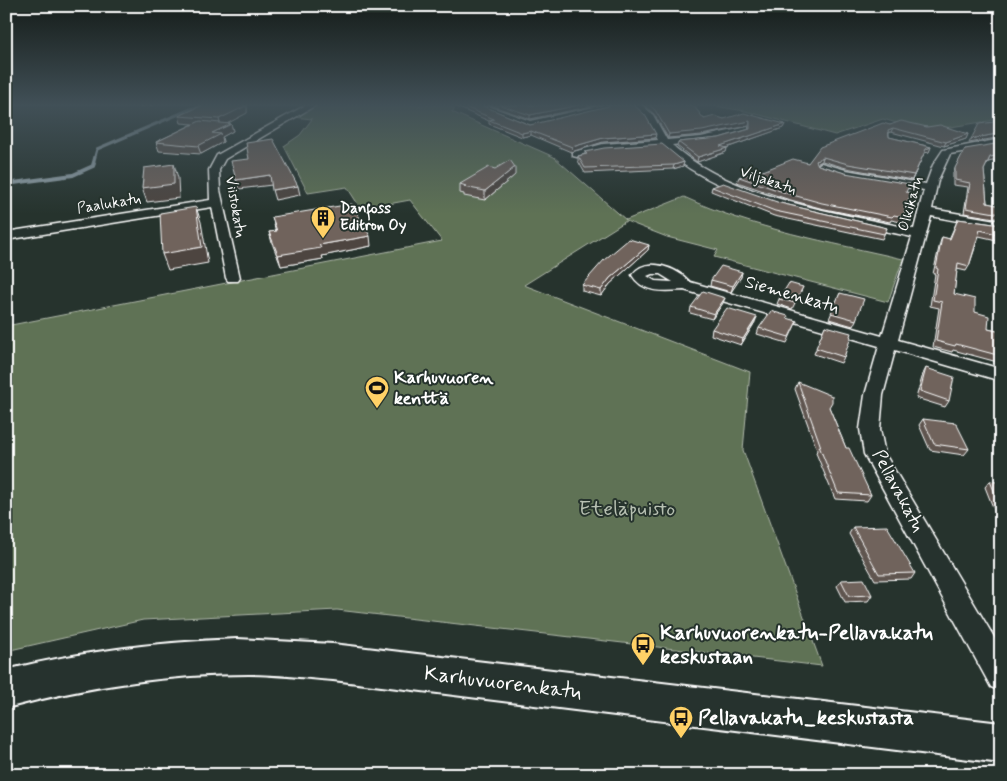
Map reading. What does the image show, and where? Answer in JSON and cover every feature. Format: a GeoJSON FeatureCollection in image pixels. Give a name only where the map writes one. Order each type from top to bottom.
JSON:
{"type":"FeatureCollection","features":[{"type":"Feature","properties":{"kind":"street","name":"Viistokatu"},"geometry":{"type":"LineString","coordinates":[[234,278],[216,203],[214,170],[221,157],[248,141]]}},
{"type":"Feature","properties":{"kind":"street"},"geometry":{"type":"LineString","coordinates":[[577,154],[603,148],[674,141]]}},
{"type":"Feature","properties":{"kind":"street","name":"Viljakatu"},"geometry":{"type":"LineString","coordinates":[[664,142],[686,161],[715,177],[766,198],[792,206],[918,234]]}},
{"type":"Feature","properties":{"kind":"street","name":"Olkikatu"},"geometry":{"type":"LineString","coordinates":[[910,261],[942,151],[1001,142]]}},
{"type":"Feature","properties":{"kind":"street"},"geometry":{"type":"LineString","coordinates":[[821,166],[844,173],[930,188]]}},
{"type":"Feature","properties":{"kind":"street","name":"Paalukatu"},"geometry":{"type":"LineString","coordinates":[[6,236],[216,203]]}},
{"type":"Feature","properties":{"kind":"street"},"geometry":{"type":"LineString","coordinates":[[926,210],[1001,225]]}},
{"type":"Feature","properties":{"kind":"street","name":"Pellavakatu"},"geometry":{"type":"LineString","coordinates":[[910,261],[874,395],[870,429],[876,454],[1001,677]]}},
{"type":"Feature","properties":{"kind":"street","name":"Siemenkatu"},"geometry":{"type":"LineString","coordinates":[[685,285],[1001,376]]}},
{"type":"Feature","properties":{"kind":"street","name":"Karhuvuorenkatu"},"geometry":{"type":"LineString","coordinates":[[6,689],[107,668],[238,657],[333,662],[1001,742]]}},
{"type":"Feature","properties":{"kind":"green space","name":"Eteläpuisto"},"geometry":{"type":"Polygon","coordinates":[[[291,141],[519,141],[554,157],[626,220],[684,197],[737,218],[764,226],[903,259],[888,302],[714,257],[718,250],[667,237],[626,221],[524,285],[750,372],[743,450],[822,666],[337,610],[143,620],[6,651],[6,326],[442,241],[410,200],[361,209],[347,187],[308,193],[284,146],[291,141]]]}},
{"type":"Feature","properties":{"kind":"building"},"geometry":{"type":"Polygon","coordinates":[[[157,141],[207,141],[198,146],[157,141]]]}},
{"type":"Feature","properties":{"kind":"building"},"geometry":{"type":"Polygon","coordinates":[[[274,141],[298,186],[272,190],[270,175],[236,180],[231,161],[249,159],[246,143],[274,141]]]}},
{"type":"Feature","properties":{"kind":"building"},"geometry":{"type":"Polygon","coordinates":[[[558,141],[591,141],[572,147],[558,141]]]}},
{"type":"Feature","properties":{"kind":"building"},"geometry":{"type":"Polygon","coordinates":[[[733,141],[720,146],[727,148],[698,157],[678,142],[733,141]]]}},
{"type":"Feature","properties":{"kind":"building"},"geometry":{"type":"Polygon","coordinates":[[[835,141],[908,141],[931,147],[926,149],[914,175],[848,164],[823,157],[816,161],[818,165],[845,173],[910,184],[906,192],[911,193],[903,217],[894,215],[892,217],[822,203],[739,177],[759,170],[763,171],[793,159],[808,163],[820,147],[835,141]]]}},
{"type":"Feature","properties":{"kind":"building"},"geometry":{"type":"Polygon","coordinates":[[[1001,143],[1001,155],[990,157],[984,170],[987,203],[1001,206],[1001,214],[966,208],[970,183],[955,180],[955,168],[965,149],[1001,143]]]}},
{"type":"Feature","properties":{"kind":"building"},"geometry":{"type":"Polygon","coordinates":[[[662,144],[684,162],[674,165],[585,168],[578,156],[587,154],[585,152],[604,148],[662,144]]]}},
{"type":"Feature","properties":{"kind":"building"},"geometry":{"type":"Polygon","coordinates":[[[510,160],[515,167],[485,191],[464,187],[466,186],[460,184],[489,167],[495,169],[510,160]]]}},
{"type":"Feature","properties":{"kind":"building"},"geometry":{"type":"Polygon","coordinates":[[[174,164],[174,184],[142,188],[144,168],[174,164]]]}},
{"type":"Feature","properties":{"kind":"building"},"geometry":{"type":"Polygon","coordinates":[[[723,183],[780,203],[887,228],[884,234],[775,211],[712,187],[723,183]]]}},
{"type":"Feature","properties":{"kind":"building","name":"Danfoss Editron Oy"},"geometry":{"type":"Polygon","coordinates":[[[352,204],[370,236],[319,245],[321,248],[278,255],[269,232],[277,231],[272,217],[352,204]]]}},
{"type":"Feature","properties":{"kind":"building"},"geometry":{"type":"Polygon","coordinates":[[[196,207],[202,247],[162,254],[160,213],[196,207]]]}},
{"type":"Feature","properties":{"kind":"building"},"geometry":{"type":"Polygon","coordinates":[[[958,219],[1001,225],[1001,235],[980,230],[969,266],[958,263],[954,294],[975,299],[975,312],[989,316],[988,329],[1001,332],[1001,356],[956,344],[955,346],[936,341],[942,302],[933,300],[938,269],[936,268],[942,237],[950,239],[958,219]]]}},
{"type":"Feature","properties":{"kind":"building"},"geometry":{"type":"Polygon","coordinates":[[[629,239],[649,245],[610,278],[601,290],[582,285],[604,260],[629,239]]]}},
{"type":"Feature","properties":{"kind":"building"},"geometry":{"type":"Polygon","coordinates":[[[721,266],[742,272],[733,286],[711,280],[721,266]]]}},
{"type":"Feature","properties":{"kind":"building"},"geometry":{"type":"Polygon","coordinates":[[[789,283],[803,287],[795,303],[779,299],[789,283]]]}},
{"type":"Feature","properties":{"kind":"building"},"geometry":{"type":"Polygon","coordinates":[[[703,291],[725,298],[714,314],[691,307],[703,291]]]}},
{"type":"Feature","properties":{"kind":"building"},"geometry":{"type":"Polygon","coordinates":[[[840,293],[864,299],[856,320],[831,313],[840,293]]]}},
{"type":"Feature","properties":{"kind":"building"},"geometry":{"type":"Polygon","coordinates":[[[727,308],[757,317],[743,339],[712,329],[727,308]]]}},
{"type":"Feature","properties":{"kind":"building"},"geometry":{"type":"Polygon","coordinates":[[[771,311],[797,321],[789,337],[759,328],[771,311]]]}},
{"type":"Feature","properties":{"kind":"building"},"geometry":{"type":"Polygon","coordinates":[[[825,326],[851,333],[844,357],[816,348],[825,326]]]}},
{"type":"Feature","properties":{"kind":"building"},"geometry":{"type":"Polygon","coordinates":[[[926,368],[954,377],[949,401],[920,391],[926,368]]]}},
{"type":"Feature","properties":{"kind":"building"},"geometry":{"type":"Polygon","coordinates":[[[798,382],[832,396],[832,402],[829,407],[846,448],[849,448],[871,495],[838,493],[819,446],[821,447],[798,382]]]}},
{"type":"Feature","properties":{"kind":"building"},"geometry":{"type":"Polygon","coordinates":[[[923,419],[956,423],[969,449],[934,444],[923,419]]]}},
{"type":"Feature","properties":{"kind":"building"},"geometry":{"type":"Polygon","coordinates":[[[990,481],[1001,483],[1001,508],[990,481]]]}},
{"type":"Feature","properties":{"kind":"building"},"geometry":{"type":"Polygon","coordinates":[[[887,526],[915,573],[879,574],[853,527],[887,526]]]}},
{"type":"Feature","properties":{"kind":"building"},"geometry":{"type":"Polygon","coordinates":[[[864,579],[872,595],[849,596],[841,580],[864,579]]]}},
{"type":"Feature","properties":{"kind":"waterway"},"geometry":{"type":"LineString","coordinates":[[93,164],[97,149],[115,141]]}},
{"type":"Feature","properties":{"kind":"waterway"},"geometry":{"type":"LineString","coordinates":[[6,184],[73,175],[93,166],[94,163]]}},
{"type":"Feature","properties":{"kind":"place","name":"Danfoss Editron Oy"},"geometry":{"type":"Point","coordinates":[323,239]}},
{"type":"Feature","properties":{"kind":"place","name":"Karhuvuoren kenttä"},"geometry":{"type":"Point","coordinates":[377,409]}},
{"type":"Feature","properties":{"kind":"place","name":"Karhuvuorenkatu-Pellavakatu keskustaan"},"geometry":{"type":"Point","coordinates":[643,666]}},
{"type":"Feature","properties":{"kind":"place","name":"Pellavakatu_keskustasta"},"geometry":{"type":"Point","coordinates":[681,739]}}]}
